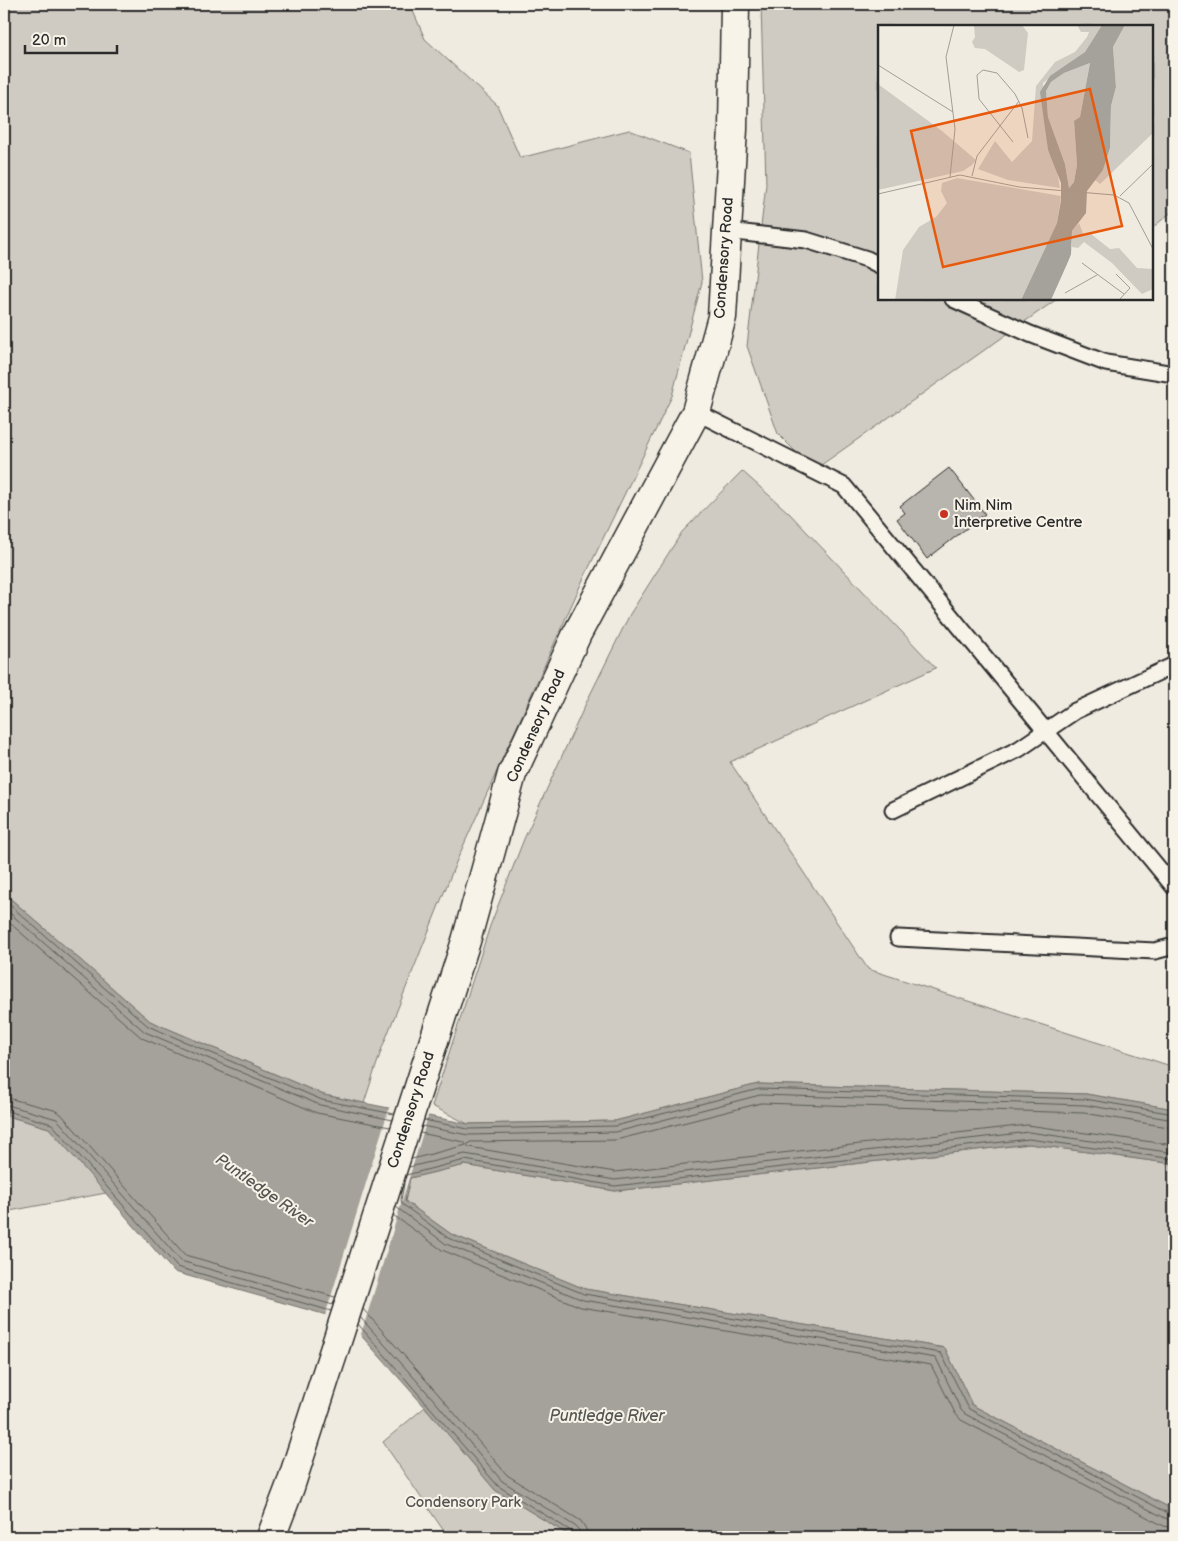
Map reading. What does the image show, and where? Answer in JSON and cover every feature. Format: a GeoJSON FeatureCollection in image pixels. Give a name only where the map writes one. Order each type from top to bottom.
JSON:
{"type":"FeatureCollection","features":[{"type":"Feature","properties":{"kind":"street","name":"Condensory Road"},"geometry":{"type":"LineString","coordinates":[[271,1537],[296,1469],[466,941],[512,774],[577,634],[696,412],[722,317],[733,130],[735,4]]}},
{"type":"Feature","properties":{"kind":"lane"},"geometry":{"type":"LineString","coordinates":[[727,231],[806,240],[867,259],[878,264]]}},
{"type":"Feature","properties":{"kind":"lane"},"geometry":{"type":"LineString","coordinates":[[955,300],[1030,334],[1106,363],[1174,374]]}},
{"type":"Feature","properties":{"kind":"lane"},"geometry":{"type":"LineString","coordinates":[[696,412],[844,486],[1174,887]]}},
{"type":"Feature","properties":{"kind":"lane"},"geometry":{"type":"LineString","coordinates":[[893,810],[1019,750],[1076,711],[1174,665]]}},
{"type":"Feature","properties":{"kind":"lane"},"geometry":{"type":"LineString","coordinates":[[898,938],[1155,951],[1174,946]]}},
{"type":"Feature","properties":{"kind":"green space"},"geometry":{"type":"Polygon","coordinates":[[[4,4],[410,4],[425,39],[497,105],[520,158],[629,130],[689,153],[702,282],[672,396],[581,584],[457,860],[382,1048],[364,1103],[324,1095],[150,1021],[4,893],[4,4]]]}},
{"type":"Feature","properties":{"kind":"green space"},"geometry":{"type":"Polygon","coordinates":[[[761,4],[1174,4],[1174,210],[1153,227],[1153,25],[878,25],[878,300],[1056,300],[814,470],[778,434],[747,346],[766,184],[761,4]]]}},
{"type":"Feature","properties":{"kind":"green space"},"geometry":{"type":"Polygon","coordinates":[[[742,471],[789,513],[936,668],[730,762],[868,969],[1174,1067],[1174,1109],[1086,1094],[758,1084],[615,1121],[468,1124],[432,1106],[490,926],[524,839],[587,701],[630,614],[682,532],[742,471]]]}},
{"type":"Feature","properties":{"kind":"green space"},"geometry":{"type":"Polygon","coordinates":[[[4,1115],[49,1128],[106,1193],[4,1212],[4,1115]]]}},
{"type":"Feature","properties":{"kind":"green space"},"geometry":{"type":"Polygon","coordinates":[[[1029,1144],[1174,1164],[1174,1510],[972,1405],[945,1348],[585,1289],[451,1234],[405,1201],[410,1178],[465,1165],[615,1191],[1029,1144]]]}},
{"type":"Feature","properties":{"kind":"green space","name":"Condensory Park"},"geometry":{"type":"Polygon","coordinates":[[[425,1407],[495,1490],[572,1537],[448,1537],[383,1442],[425,1407]]]}},
{"type":"Feature","properties":{"kind":"water","name":"Puntledge River"},"geometry":{"type":"Polygon","coordinates":[[[4,893],[150,1021],[324,1095],[468,1124],[615,1121],[758,1084],[1086,1094],[1174,1109],[1174,1164],[1029,1144],[615,1191],[465,1165],[410,1178],[405,1201],[451,1234],[585,1289],[945,1348],[972,1405],[1174,1510],[1174,1537],[572,1537],[495,1490],[425,1407],[348,1321],[174,1272],[49,1128],[4,1115],[4,893]]]}},
{"type":"Feature","properties":{"kind":"pier"},"geometry":{"type":"Polygon","coordinates":[[[390,1105],[429,1113],[360,1338],[347,1323],[325,1316],[390,1105]]]}},
{"type":"Feature","properties":{"kind":"building","name":"Nim Nim Interpretive Centre"},"geometry":{"type":"Polygon","coordinates":[[[949,468],[985,514],[927,559],[897,519],[905,513],[900,506],[949,468]]]}},
{"type":"Feature","properties":{"kind":"place","name":"Nim Nim Interpretive Centre"},"geometry":{"type":"Point","coordinates":[944,514]}}]}
